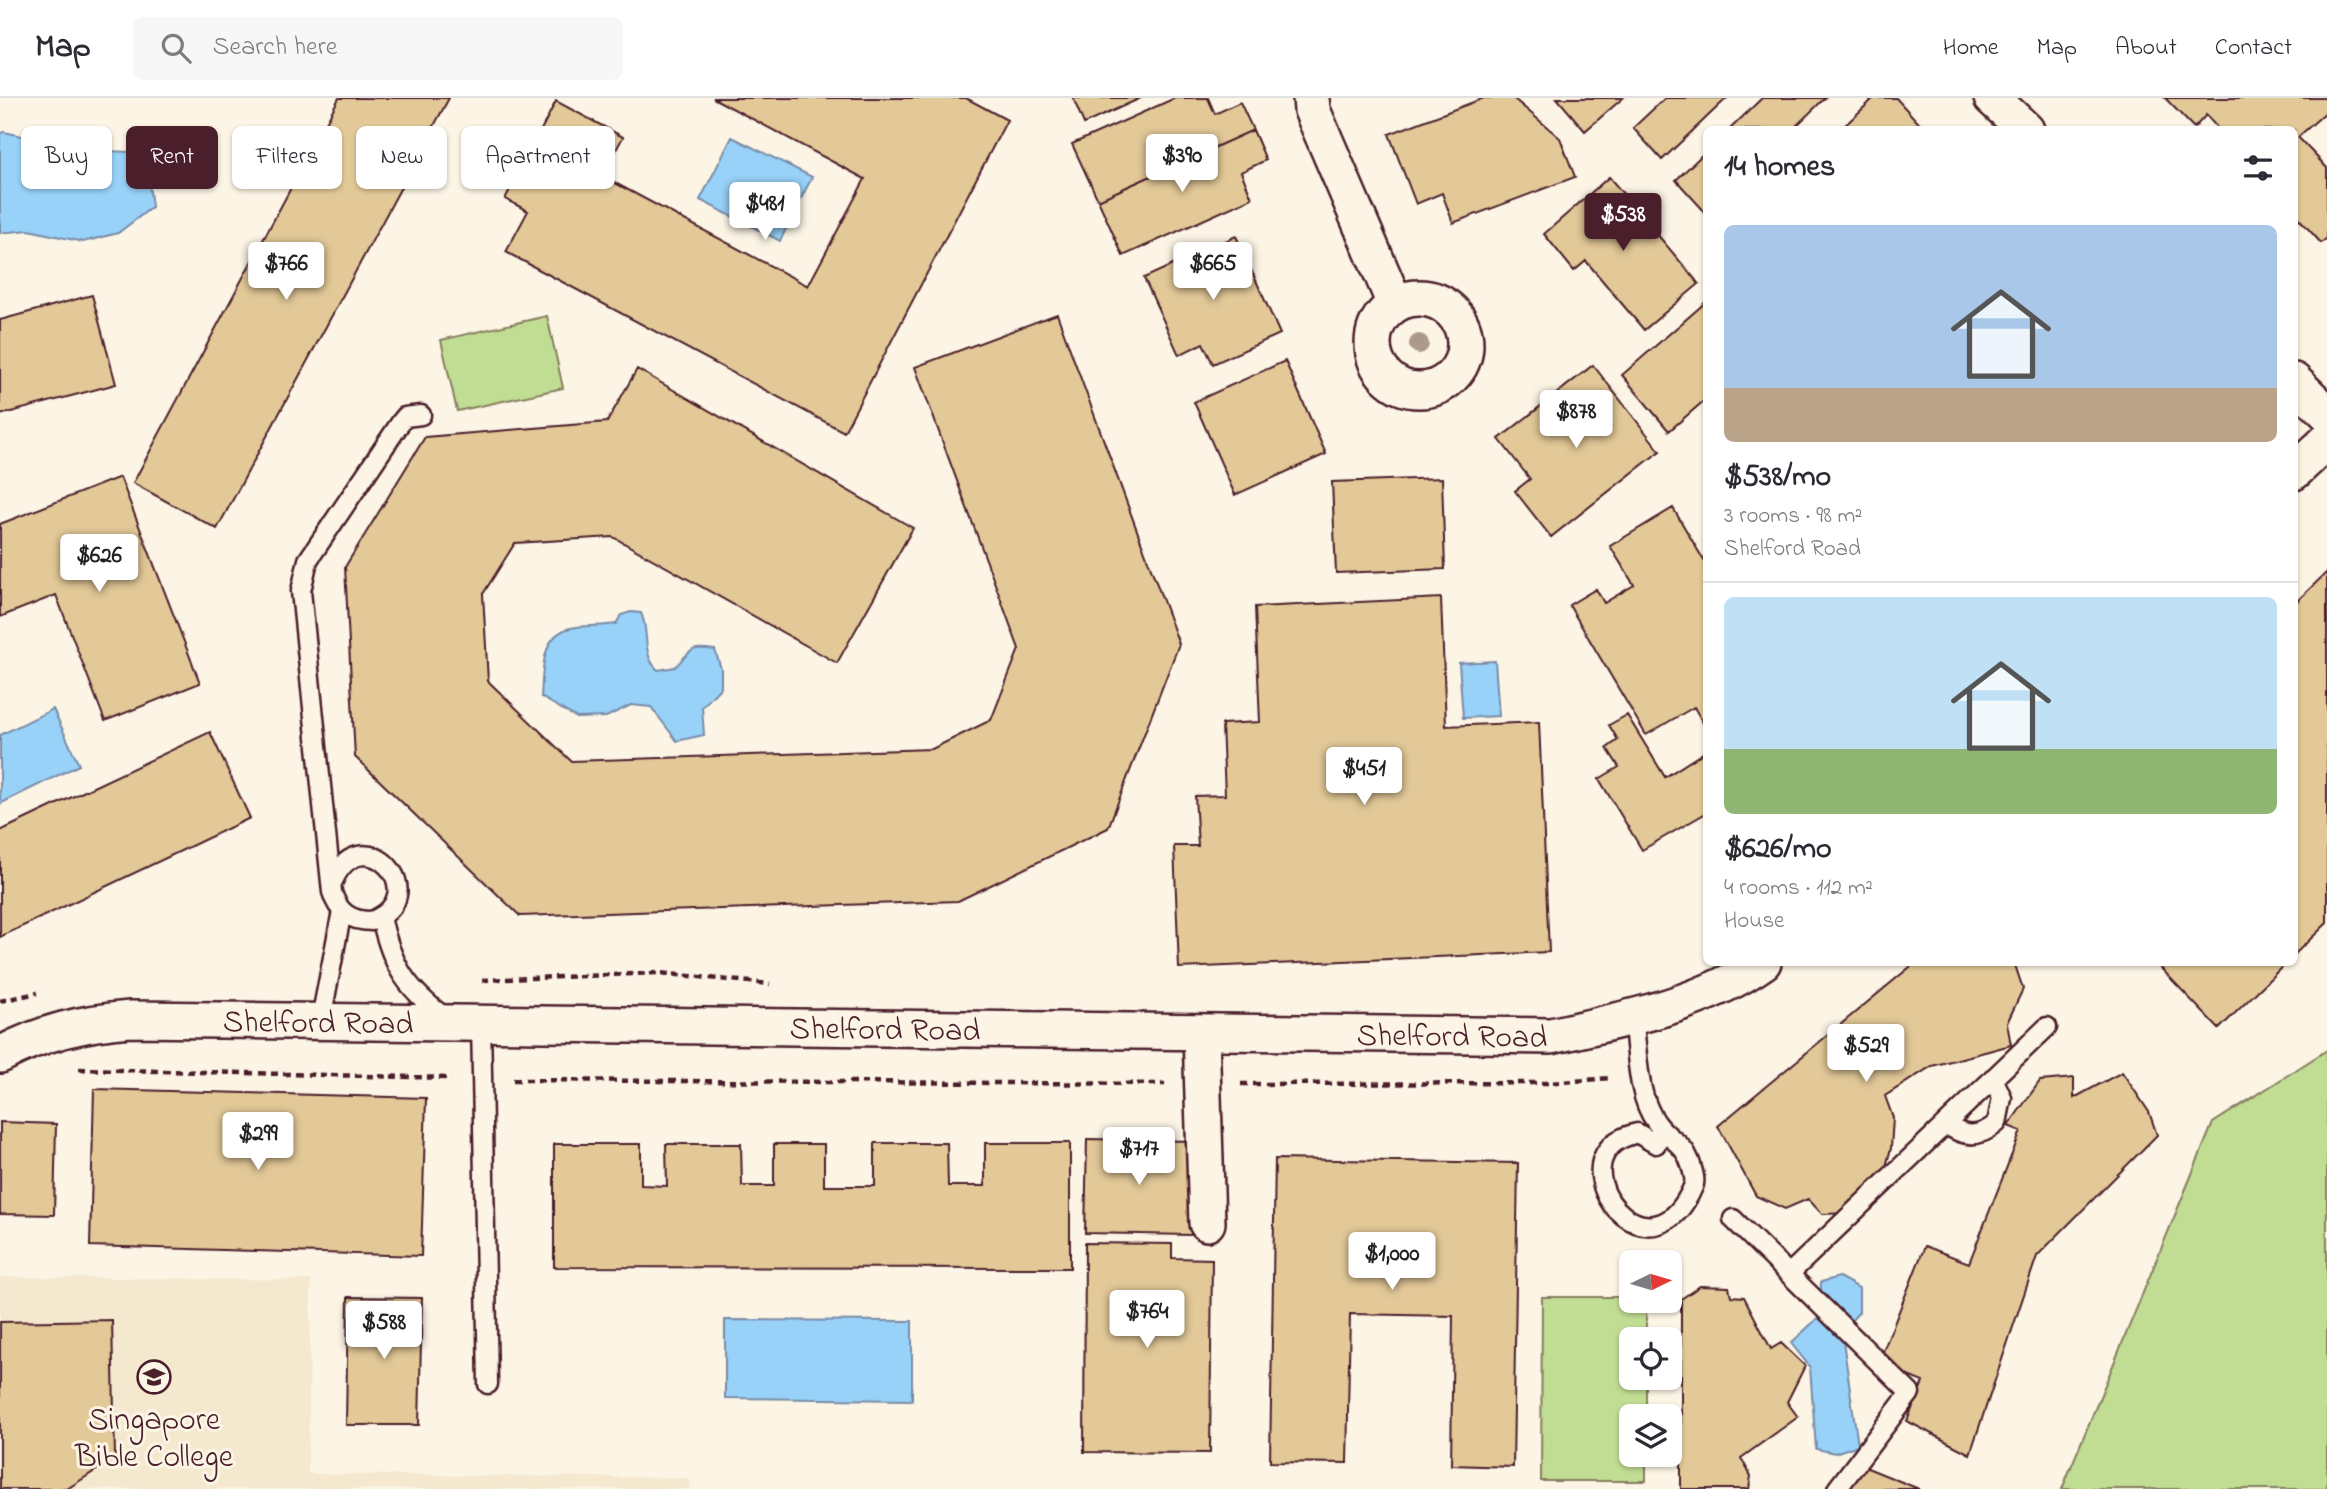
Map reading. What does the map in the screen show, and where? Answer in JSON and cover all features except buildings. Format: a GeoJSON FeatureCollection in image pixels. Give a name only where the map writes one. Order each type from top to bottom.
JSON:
{"type":"FeatureCollection","features":[{"type":"Feature","properties":{"kind":"street"},"geometry":{"type":"LineString","coordinates":[[1311,98],[1312,110],[1395,304]]}},
{"type":"Feature","properties":{"kind":"street"},"geometry":{"type":"LineString","coordinates":[[1992,98],[2022,126]]}},
{"type":"Feature","properties":{"kind":"street"},"geometry":{"type":"LineString","coordinates":[[2298,385],[2327,413]]}},
{"type":"Feature","properties":{"kind":"street"},"geometry":{"type":"LineString","coordinates":[[2298,468],[2327,441]]}},
{"type":"Feature","properties":{"kind":"street","name":"Shelford Road"},"geometry":{"type":"LineString","coordinates":[[0,1055],[31,1038],[58,1029],[130,1019],[321,1019],[1551,1036],[1633,1018],[1736,981],[1757,966]]}},
{"type":"Feature","properties":{"kind":"street"},"geometry":{"type":"LineString","coordinates":[[1201,1033],[1206,1223]]}},
{"type":"Feature","properties":{"kind":"lane"},"geometry":{"type":"LineString","coordinates":[[332,881],[338,868],[350,859],[363,855],[384,862],[397,879],[397,894],[392,908],[381,917],[360,921],[342,911],[332,892],[301,590],[302,575],[308,560],[401,422],[405,417],[421,415]]}},
{"type":"Feature","properties":{"kind":"lane"},"geometry":{"type":"LineString","coordinates":[[321,1019],[342,911]]}},
{"type":"Feature","properties":{"kind":"lane"},"geometry":{"type":"LineString","coordinates":[[381,917],[389,953],[400,975],[432,1008],[466,1022],[482,1079],[488,1384]]}},
{"type":"Feature","properties":{"kind":"lane"},"geometry":{"type":"LineString","coordinates":[[1633,1018],[1645,1105],[1657,1124],[1688,1153],[1695,1182],[1686,1203],[1669,1219],[1645,1227],[1629,1221],[1614,1209],[1603,1179],[1603,1163],[1608,1148],[1622,1138],[1637,1133],[1656,1144]]}},
{"type":"Feature","properties":{"kind":"lane"},"geometry":{"type":"LineString","coordinates":[[1789,1274],[2047,1027]]}},
{"type":"Feature","properties":{"kind":"lane"},"geometry":{"type":"LineString","coordinates":[[1946,1124],[1968,1135],[1989,1130],[1997,1123],[2002,1098],[1993,1078]]}},
{"type":"Feature","properties":{"kind":"lane"},"geometry":{"type":"LineString","coordinates":[[1733,1219],[1910,1393],[1838,1489]]}},
{"type":"Feature","properties":{"kind":"path"},"geometry":{"type":"LineString","coordinates":[[31,1038],[46,1065],[88,1070],[482,1079],[1204,1085],[1551,1083],[1642,1076]]}},
{"type":"Feature","properties":{"kind":"shaded area","name":"Singapore Bible College"},"geometry":{"type":"Polygon","coordinates":[[[0,1277],[311,1280],[308,1474],[690,1478],[690,1489],[0,1489],[0,1277]]]}},
{"type":"Feature","properties":{"kind":"green space"},"geometry":{"type":"Polygon","coordinates":[[[547,316],[563,388],[457,411],[441,340],[547,316]]]}},
{"type":"Feature","properties":{"kind":"green space"},"geometry":{"type":"Polygon","coordinates":[[[2327,1050],[2327,1489],[2062,1489],[2213,1123],[2327,1050]]]}},
{"type":"Feature","properties":{"kind":"green space"},"geometry":{"type":"Polygon","coordinates":[[[1542,1297],[1619,1297],[1619,1313],[1646,1313],[1646,1327],[1619,1327],[1619,1390],[1646,1390],[1646,1404],[1619,1404],[1619,1467],[1646,1467],[1646,1481],[1541,1481],[1542,1297]]]}},
{"type":"Feature","properties":{"kind":"water"},"geometry":{"type":"Polygon","coordinates":[[[0,133],[21,136],[21,189],[112,189],[112,151],[126,152],[126,189],[150,189],[152,207],[118,233],[83,242],[29,230],[0,233],[0,133]]]}},
{"type":"Feature","properties":{"kind":"water"},"geometry":{"type":"Polygon","coordinates":[[[732,137],[812,177],[780,241],[700,200],[732,137]]]}},
{"type":"Feature","properties":{"kind":"water"},"geometry":{"type":"Polygon","coordinates":[[[641,613],[649,657],[658,670],[675,667],[695,649],[715,650],[721,669],[721,687],[702,707],[704,735],[677,741],[651,707],[631,705],[606,717],[577,718],[541,697],[547,648],[558,634],[573,627],[616,624],[621,615],[641,613]]]}},
{"type":"Feature","properties":{"kind":"water"},"geometry":{"type":"Polygon","coordinates":[[[1495,661],[1499,716],[1463,718],[1459,663],[1495,661]]]}},
{"type":"Feature","properties":{"kind":"water"},"geometry":{"type":"Polygon","coordinates":[[[53,709],[79,765],[0,804],[0,735],[53,709]]]}},
{"type":"Feature","properties":{"kind":"water"},"geometry":{"type":"Polygon","coordinates":[[[1839,1277],[1859,1288],[1859,1312],[1850,1322],[1843,1341],[1858,1445],[1835,1453],[1816,1449],[1810,1367],[1791,1343],[1820,1316],[1821,1282],[1839,1277]]]}},
{"type":"Feature","properties":{"kind":"water"},"geometry":{"type":"Polygon","coordinates":[[[725,1320],[912,1321],[912,1400],[725,1398],[725,1320]]]}},
{"type":"Feature","properties":{"kind":"place","name":"Singapore Bible College"},"geometry":{"type":"Point","coordinates":[154,1377]}}]}
